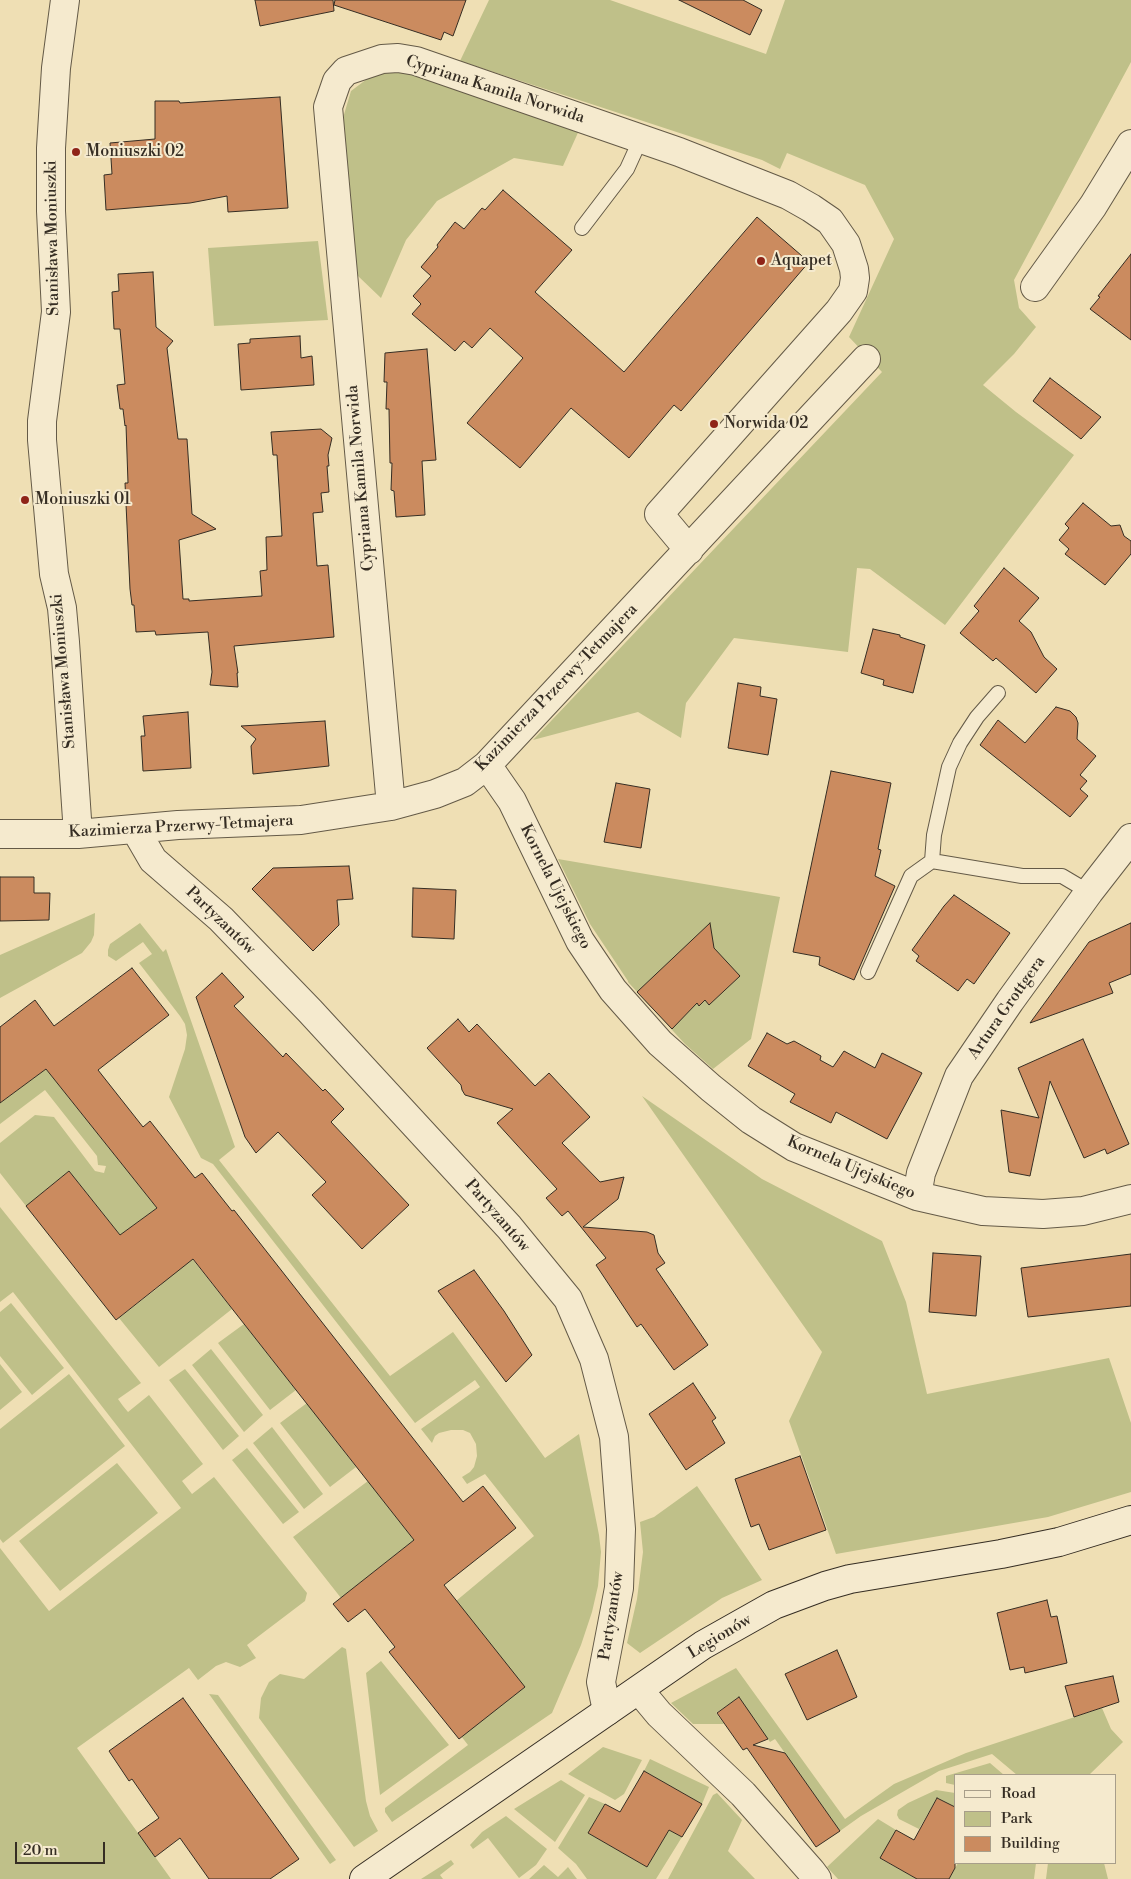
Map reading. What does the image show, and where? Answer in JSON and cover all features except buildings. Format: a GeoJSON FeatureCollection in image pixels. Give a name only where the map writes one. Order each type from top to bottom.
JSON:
{"type":"FeatureCollection","features":[{"type":"Feature","properties":{"kind":"street","name":"Stanisława Moniuszki"},"geometry":{"type":"LineString","coordinates":[[65,0],[56,68],[51,148],[51,212],[56,312],[42,421],[42,440],[54,574],[62,608],[78,834]]}},
{"type":"Feature","properties":{"kind":"street","name":"Cypriana Kamila Norwida"},"geometry":{"type":"LineString","coordinates":[[391,806],[328,107],[337,81],[346,71],[382,59],[398,58],[416,61],[639,137],[780,192],[812,208],[830,221],[846,244],[855,278],[852,291],[839,311],[659,514],[689,550]]}},
{"type":"Feature","properties":{"kind":"street"},"geometry":{"type":"LineString","coordinates":[[1035,287],[1093,206],[1131,144]]}},
{"type":"Feature","properties":{"kind":"street","name":"Kazimierza Przerwy-Tetmajera"},"geometry":{"type":"LineString","coordinates":[[0,834],[78,834],[301,820],[391,806],[435,794],[465,782],[487,765],[866,359]]}},
{"type":"Feature","properties":{"kind":"street","name":"Kornela Ujejskiego"},"geometry":{"type":"LineString","coordinates":[[487,765],[512,801],[580,940],[613,990],[660,1043],[751,1120],[794,1147],[916,1196],[983,1211],[1044,1214],[1083,1211],[1131,1199]]}},
{"type":"Feature","properties":{"kind":"street","name":"Partyzantów"},"geometry":{"type":"LineString","coordinates":[[135,829],[142,845],[152,860],[221,918],[310,1011],[503,1220],[568,1299],[594,1359],[614,1437],[621,1529],[619,1588],[601,1682],[607,1711]]}},
{"type":"Feature","properties":{"kind":"street","name":"Artura Grottgera"},"geometry":{"type":"LineString","coordinates":[[916,1196],[921,1173],[959,1076],[1010,1001],[1089,892],[1131,838]]}},
{"type":"Feature","properties":{"kind":"street","name":"Legionów"},"geometry":{"type":"LineString","coordinates":[[364,1879],[703,1646],[774,1605],[850,1579],[1001,1554],[1059,1542],[1131,1520]]}},
{"type":"Feature","properties":{"kind":"street"},"geometry":{"type":"LineString","coordinates":[[639,1690],[659,1714],[743,1794],[817,1879]]}},
{"type":"Feature","properties":{"kind":"lane"},"geometry":{"type":"LineString","coordinates":[[582,228],[627,169],[637,147],[639,137]]}},
{"type":"Feature","properties":{"kind":"lane"},"geometry":{"type":"LineString","coordinates":[[932,861],[934,835],[949,767],[960,743],[977,717],[998,693]]}},
{"type":"Feature","properties":{"kind":"lane"},"geometry":{"type":"LineString","coordinates":[[868,972],[910,876],[932,861],[1022,876],[1062,876],[1089,892]]}},
{"type":"Feature","properties":{"kind":"green space"},"geometry":{"type":"Polygon","coordinates":[[[489,0],[610,0],[766,54],[785,0],[1131,0],[1131,62],[1014,280],[1019,308],[1036,327],[1014,354],[983,385],[1074,455],[945,625],[870,569],[857,568],[848,652],[734,638],[686,703],[681,738],[638,712],[533,740],[882,372],[849,337],[894,239],[865,185],[787,153],[780,169],[762,160],[460,61],[489,0]]]}},
{"type":"Feature","properties":{"kind":"green space"},"geometry":{"type":"Polygon","coordinates":[[[397,66],[581,126],[563,166],[514,158],[437,201],[406,240],[381,298],[358,276],[340,128],[351,91],[375,73],[397,66]]]}},
{"type":"Feature","properties":{"kind":"green space"},"geometry":{"type":"Polygon","coordinates":[[[318,241],[328,320],[214,326],[208,248],[318,241]]]}},
{"type":"Feature","properties":{"kind":"green space"},"geometry":{"type":"Polygon","coordinates":[[[558,859],[780,897],[751,1039],[713,1069],[685,1044],[628,982],[590,924],[558,859]]]}},
{"type":"Feature","properties":{"kind":"green space"},"geometry":{"type":"Polygon","coordinates":[[[95,913],[94,935],[82,953],[0,998],[0,955],[95,913]]]}},
{"type":"Feature","properties":{"kind":"green space"},"geometry":{"type":"Polygon","coordinates":[[[140,923],[163,952],[166,949],[235,1147],[219,1160],[390,1376],[453,1332],[545,1458],[579,1434],[599,1535],[601,1552],[598,1586],[581,1645],[552,1713],[392,1822],[385,1812],[385,1808],[468,1745],[461,1736],[524,1687],[456,1601],[534,1536],[485,1474],[467,1484],[462,1477],[474,1467],[477,1456],[476,1444],[470,1433],[463,1430],[451,1430],[439,1433],[435,1436],[432,1443],[421,1429],[480,1387],[475,1380],[415,1423],[213,1164],[201,1158],[169,1097],[185,1049],[187,1035],[185,1024],[139,963],[152,954],[143,942],[116,961],[108,956],[110,944],[140,923]]]}},
{"type":"Feature","properties":{"kind":"green space"},"geometry":{"type":"Polygon","coordinates":[[[46,1069],[157,1208],[120,1235],[69,1171],[26,1206],[0,1173],[0,1143],[35,1115],[54,1117],[95,1171],[104,1173],[106,1166],[98,1165],[97,1156],[45,1090],[0,1124],[0,1103],[46,1069]]]}},
{"type":"Feature","properties":{"kind":"green space"},"geometry":{"type":"Polygon","coordinates":[[[642,1096],[762,1179],[882,1241],[906,1302],[927,1394],[1109,1358],[1131,1423],[1131,1492],[1048,1517],[836,1554],[789,1421],[822,1352],[642,1096]]]}},
{"type":"Feature","properties":{"kind":"green space"},"geometry":{"type":"Polygon","coordinates":[[[0,1207],[141,1383],[118,1399],[123,1406],[128,1412],[149,1395],[203,1464],[182,1481],[192,1494],[214,1477],[307,1593],[305,1601],[247,1645],[256,1658],[240,1667],[226,1662],[216,1666],[198,1680],[189,1668],[77,1748],[171,1879],[0,1879],[0,1548],[49,1611],[181,1508],[13,1292],[0,1302],[0,1207]]]}},
{"type":"Feature","properties":{"kind":"green space"},"geometry":{"type":"Polygon","coordinates":[[[186,1251],[232,1309],[159,1367],[119,1318],[160,1286],[186,1251]]]}},
{"type":"Feature","properties":{"kind":"green space"},"geometry":{"type":"Polygon","coordinates":[[[11,1303],[64,1368],[32,1395],[0,1356],[0,1312],[11,1303]]]}},
{"type":"Feature","properties":{"kind":"green space"},"geometry":{"type":"Polygon","coordinates":[[[244,1324],[296,1390],[270,1410],[218,1343],[244,1324]]]}},
{"type":"Feature","properties":{"kind":"green space"},"geometry":{"type":"Polygon","coordinates":[[[211,1349],[263,1415],[244,1432],[192,1365],[211,1349]]]}},
{"type":"Feature","properties":{"kind":"green space"},"geometry":{"type":"Polygon","coordinates":[[[0,1364],[22,1392],[0,1410],[0,1364]]]}},
{"type":"Feature","properties":{"kind":"green space"},"geometry":{"type":"Polygon","coordinates":[[[185,1369],[239,1436],[223,1450],[169,1380],[185,1369]]]}},
{"type":"Feature","properties":{"kind":"green space"},"geometry":{"type":"Polygon","coordinates":[[[69,1374],[125,1446],[3,1543],[0,1539],[0,1429],[69,1374]]]}},
{"type":"Feature","properties":{"kind":"green space"},"geometry":{"type":"Polygon","coordinates":[[[307,1403],[356,1467],[330,1487],[280,1423],[307,1403]]]}},
{"type":"Feature","properties":{"kind":"green space"},"geometry":{"type":"Polygon","coordinates":[[[272,1427],[323,1494],[304,1509],[253,1443],[272,1427]]]}},
{"type":"Feature","properties":{"kind":"green space"},"geometry":{"type":"Polygon","coordinates":[[[247,1448],[299,1512],[283,1524],[232,1460],[247,1448]]]}},
{"type":"Feature","properties":{"kind":"green space"},"geometry":{"type":"Polygon","coordinates":[[[117,1463],[158,1513],[60,1591],[19,1541],[117,1463]]]}},
{"type":"Feature","properties":{"kind":"green space"},"geometry":{"type":"Polygon","coordinates":[[[368,1481],[414,1540],[341,1598],[293,1537],[368,1481]]]}},
{"type":"Feature","properties":{"kind":"green space"},"geometry":{"type":"Polygon","coordinates":[[[697,1486],[762,1580],[722,1598],[640,1653],[627,1643],[637,1599],[643,1552],[640,1522],[654,1517],[697,1486]]]}},
{"type":"Feature","properties":{"kind":"green space"},"geometry":{"type":"Polygon","coordinates":[[[342,1647],[346,1649],[366,1801],[370,1816],[378,1831],[354,1847],[259,1718],[261,1698],[269,1682],[280,1674],[304,1679],[342,1647]]]}},
{"type":"Feature","properties":{"kind":"green space"},"geometry":{"type":"Polygon","coordinates":[[[381,1661],[449,1745],[380,1795],[366,1673],[381,1661]]]}},
{"type":"Feature","properties":{"kind":"green space"},"geometry":{"type":"Polygon","coordinates":[[[736,1668],[845,1819],[894,1784],[966,1753],[1102,1708],[1111,1729],[1123,1742],[1090,1774],[1016,1774],[992,1754],[939,1771],[861,1816],[840,1831],[775,1739],[770,1742],[738,1698],[716,1713],[724,1724],[693,1724],[671,1703],[736,1668]]]}},
{"type":"Feature","properties":{"kind":"green space"},"geometry":{"type":"Polygon","coordinates":[[[209,1694],[218,1695],[336,1860],[330,1864],[209,1694]]]}},
{"type":"Feature","properties":{"kind":"green space"},"geometry":{"type":"Polygon","coordinates":[[[603,1747],[642,1760],[624,1794],[615,1800],[568,1774],[603,1747]]]}},
{"type":"Feature","properties":{"kind":"green space"},"geometry":{"type":"Polygon","coordinates":[[[650,1759],[709,1787],[702,1804],[644,1771],[650,1759]]]}},
{"type":"Feature","properties":{"kind":"green space"},"geometry":{"type":"Polygon","coordinates":[[[990,1763],[1003,1774],[954,1774],[954,1785],[946,1783],[946,1776],[990,1763]]]}},
{"type":"Feature","properties":{"kind":"green space"},"geometry":{"type":"Polygon","coordinates":[[[561,1780],[585,1795],[555,1842],[514,1809],[561,1780]]]}},
{"type":"Feature","properties":{"kind":"green space"},"geometry":{"type":"Polygon","coordinates":[[[936,1790],[954,1793],[954,1806],[937,1798],[919,1829],[899,1819],[897,1815],[898,1810],[908,1803],[936,1790]]]}},
{"type":"Feature","properties":{"kind":"green space"},"geometry":{"type":"Polygon","coordinates":[[[717,1793],[742,1820],[728,1851],[755,1879],[668,1879],[713,1795],[717,1793]]]}},
{"type":"Feature","properties":{"kind":"green space"},"geometry":{"type":"Polygon","coordinates":[[[589,1797],[605,1804],[588,1833],[647,1867],[669,1830],[682,1837],[656,1879],[587,1879],[576,1864],[558,1848],[589,1797]]]}},
{"type":"Feature","properties":{"kind":"green space"},"geometry":{"type":"Polygon","coordinates":[[[506,1816],[547,1849],[536,1865],[519,1878],[488,1838],[473,1849],[470,1845],[482,1832],[506,1816]]]}},
{"type":"Feature","properties":{"kind":"green space"},"geometry":{"type":"Polygon","coordinates":[[[878,1819],[896,1830],[881,1859],[917,1879],[838,1879],[827,1867],[878,1819]]]}},
{"type":"Feature","properties":{"kind":"green space"},"geometry":{"type":"Polygon","coordinates":[[[451,1860],[454,1864],[440,1875],[443,1879],[421,1879],[451,1860]]]}},
{"type":"Feature","properties":{"kind":"green space"},"geometry":{"type":"Polygon","coordinates":[[[957,1864],[1036,1864],[1034,1879],[949,1879],[957,1864]]]}},
{"type":"Feature","properties":{"kind":"green space"},"geometry":{"type":"Polygon","coordinates":[[[1048,1864],[1104,1864],[1108,1879],[1046,1879],[1048,1864]]]}},
{"type":"Feature","properties":{"kind":"green space"},"geometry":{"type":"Polygon","coordinates":[[[544,1865],[558,1877],[568,1867],[577,1879],[529,1879],[544,1865]]]}},
{"type":"Feature","properties":{"kind":"place","name":"Moniuszki 02"},"geometry":{"type":"Point","coordinates":[76,152]}},
{"type":"Feature","properties":{"kind":"place","name":"Aquapet"},"geometry":{"type":"Point","coordinates":[761,261]}},
{"type":"Feature","properties":{"kind":"place","name":"Norwida 02"},"geometry":{"type":"Point","coordinates":[714,424]}},
{"type":"Feature","properties":{"kind":"place","name":"Moniuszki 01"},"geometry":{"type":"Point","coordinates":[25,500]}}]}
